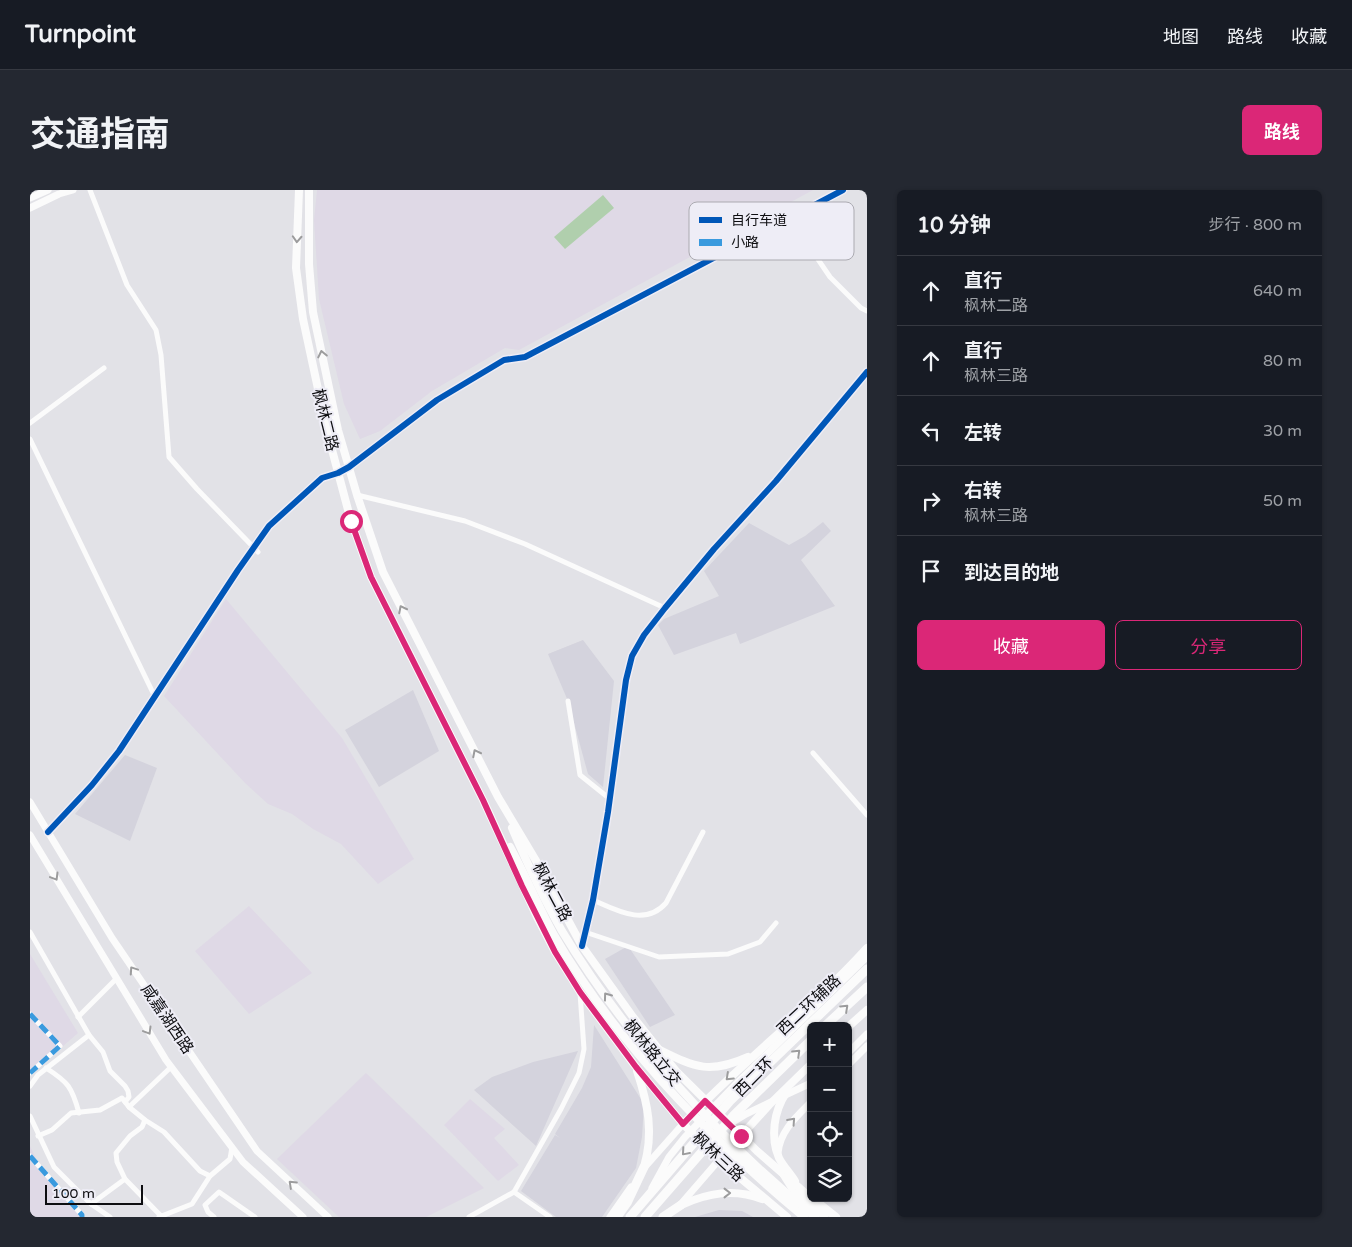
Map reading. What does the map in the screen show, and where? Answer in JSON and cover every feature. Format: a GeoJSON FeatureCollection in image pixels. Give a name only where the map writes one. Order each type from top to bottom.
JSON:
{"type":"FeatureCollection","features":[{"type":"Feature","properties":{"kind":"highway","name":"西二环"},"geometry":{"type":"LineString","coordinates":[[630,1217],[730,1101],[867,969]]}},
{"type":"Feature","properties":{"kind":"highway"},"geometry":{"type":"LineString","coordinates":[[830,1022],[865,988]]}},
{"type":"Feature","properties":{"kind":"highway","name":"西二环"},"geometry":{"type":"LineString","coordinates":[[645,1217],[714,1136],[807,1044]]}},
{"type":"Feature","properties":{"kind":"highway"},"geometry":{"type":"LineString","coordinates":[[620,1214],[633,1193],[644,1167]]}},
{"type":"Feature","properties":{"kind":"highway"},"geometry":{"type":"LineString","coordinates":[[663,1217],[681,1205]]}},
{"type":"Feature","properties":{"kind":"main road","name":"枫林二路"},"geometry":{"type":"LineString","coordinates":[[309,190],[313,312],[338,430],[356,495],[383,572],[498,796],[535,859],[582,946],[621,1002],[676,1072],[705,1101]]}},
{"type":"Feature","properties":{"kind":"main road","name":"枫林二路"},"geometry":{"type":"LineString","coordinates":[[298,191],[296,268],[314,376],[351,521],[371,577],[483,800],[555,952],[580,992],[636,1067]]}},
{"type":"Feature","properties":{"kind":"main road","name":"枫林二路"},"geometry":{"type":"LineString","coordinates":[[498,796],[523,862]]}},
{"type":"Feature","properties":{"kind":"main road","name":"枫林二路"},"geometry":{"type":"LineString","coordinates":[[483,800],[523,862]]}},
{"type":"Feature","properties":{"kind":"main road","name":"枫林路立交"},"geometry":{"type":"LineString","coordinates":[[523,862],[554,934],[597,999],[628,1039],[676,1096],[718,1139],[804,1217]]}},
{"type":"Feature","properties":{"kind":"main road","name":"枫林路立交"},"geometry":{"type":"LineString","coordinates":[[523,862],[569,942],[648,1051],[682,1091],[739,1150],[815,1217]]}},
{"type":"Feature","properties":{"kind":"main road","name":"西二环辅路"},"geometry":{"type":"LineString","coordinates":[[683,1124],[731,1075],[799,1016],[867,948]]}},
{"type":"Feature","properties":{"kind":"main road"},"geometry":{"type":"LineString","coordinates":[[852,1024],[867,1010]]}},
{"type":"Feature","properties":{"kind":"main road"},"geometry":{"type":"LineString","coordinates":[[658,1049],[687,1064],[700,1067],[727,1066],[757,1054]]}},
{"type":"Feature","properties":{"kind":"main road"},"geometry":{"type":"LineString","coordinates":[[636,1067],[648,1110],[650,1147],[644,1167]]}},
{"type":"Feature","properties":{"kind":"main road","name":"枫林三路"},"geometry":{"type":"LineString","coordinates":[[636,1067],[683,1124],[719,1160],[784,1216]]}},
{"type":"Feature","properties":{"kind":"main road"},"geometry":{"type":"LineString","coordinates":[[719,1160],[769,1105],[808,1067]]}},
{"type":"Feature","properties":{"kind":"main road"},"geometry":{"type":"LineString","coordinates":[[794,1082],[783,1097],[777,1110],[775,1135],[780,1158],[807,1194]]}},
{"type":"Feature","properties":{"kind":"main road","name":"枫林三路"},"geometry":{"type":"LineString","coordinates":[[705,1101],[807,1195]]}},
{"type":"Feature","properties":{"kind":"main road"},"geometry":{"type":"LineString","coordinates":[[681,1205],[699,1197],[722,1192],[745,1194],[773,1205]]}},
{"type":"Feature","properties":{"kind":"main road","name":"枫林三路"},"geometry":{"type":"LineString","coordinates":[[816,1202],[836,1217]]}},
{"type":"Feature","properties":{"kind":"street"},"geometry":{"type":"LineString","coordinates":[[30,198],[48,190]]}},
{"type":"Feature","properties":{"kind":"street"},"geometry":{"type":"LineString","coordinates":[[30,208],[59,194],[73,190]]}},
{"type":"Feature","properties":{"kind":"street"},"geometry":{"type":"LineString","coordinates":[[90,190],[127,285],[156,330],[161,355],[169,457],[197,489],[256,549]]}},
{"type":"Feature","properties":{"kind":"street"},"geometry":{"type":"LineString","coordinates":[[820,202],[842,190]]}},
{"type":"Feature","properties":{"kind":"street"},"geometry":{"type":"LineString","coordinates":[[48,832],[92,785],[119,751],[256,549],[269,526],[322,478],[349,466],[437,400],[504,360],[526,357],[710,260]]}},
{"type":"Feature","properties":{"kind":"street"},"geometry":{"type":"LineString","coordinates":[[818,260],[830,277],[861,308],[867,311]]}},
{"type":"Feature","properties":{"kind":"street"},"geometry":{"type":"LineString","coordinates":[[30,423],[104,368]]}},
{"type":"Feature","properties":{"kind":"street"},"geometry":{"type":"LineString","coordinates":[[582,946],[593,900],[610,799],[626,680],[632,656],[644,634],[665,608],[714,549],[776,481],[867,372]]}},
{"type":"Feature","properties":{"kind":"street"},"geometry":{"type":"LineString","coordinates":[[30,439],[155,697]]}},
{"type":"Feature","properties":{"kind":"street"},"geometry":{"type":"LineString","coordinates":[[356,495],[465,521],[525,544],[665,608]]}},
{"type":"Feature","properties":{"kind":"street"},"geometry":{"type":"LineString","coordinates":[[568,701],[580,775],[610,799]]}},
{"type":"Feature","properties":{"kind":"street"},"geometry":{"type":"LineString","coordinates":[[813,753],[867,815]]}},
{"type":"Feature","properties":{"kind":"street","name":"咸嘉湖西路"},"geometry":{"type":"LineString","coordinates":[[30,802],[112,938],[256,1150],[328,1217]]}},
{"type":"Feature","properties":{"kind":"street"},"geometry":{"type":"LineString","coordinates":[[593,900],[629,915],[652,913],[662,908],[703,832]]}},
{"type":"Feature","properties":{"kind":"street","name":"咸嘉湖西路"},"geometry":{"type":"LineString","coordinates":[[30,835],[171,1067],[243,1162],[303,1217]]}},
{"type":"Feature","properties":{"kind":"street"},"geometry":{"type":"LineString","coordinates":[[585,932],[659,957],[728,954],[760,942],[776,923]]}},
{"type":"Feature","properties":{"kind":"street"},"geometry":{"type":"LineString","coordinates":[[30,932],[78,1017],[89,1035],[103,1052],[110,1071],[128,1091],[129,1097],[125,1102]]}},
{"type":"Feature","properties":{"kind":"street"},"geometry":{"type":"LineString","coordinates":[[651,1192],[668,1157],[685,1137],[736,1084],[867,957]]}},
{"type":"Feature","properties":{"kind":"street"},"geometry":{"type":"LineString","coordinates":[[78,1017],[116,979]]}},
{"type":"Feature","properties":{"kind":"street"},"geometry":{"type":"LineString","coordinates":[[469,1217],[514,1192],[579,1073],[584,1049],[580,992]]}},
{"type":"Feature","properties":{"kind":"street"},"geometry":{"type":"LineString","coordinates":[[30,1014],[60,1046],[30,1073]]}},
{"type":"Feature","properties":{"kind":"street"},"geometry":{"type":"LineString","coordinates":[[852,1049],[867,1034]]}},
{"type":"Feature","properties":{"kind":"street"},"geometry":{"type":"LineString","coordinates":[[30,1086],[46,1068],[89,1035]]}},
{"type":"Feature","properties":{"kind":"street"},"geometry":{"type":"LineString","coordinates":[[852,1061],[867,1046]]}},
{"type":"Feature","properties":{"kind":"street"},"geometry":{"type":"LineString","coordinates":[[129,1107],[171,1067]]}},
{"type":"Feature","properties":{"kind":"street"},"geometry":{"type":"LineString","coordinates":[[46,1068],[66,1081],[75,1097],[78,1113]]}},
{"type":"Feature","properties":{"kind":"street"},"geometry":{"type":"LineString","coordinates":[[714,1136],[746,1114],[807,1085]]}},
{"type":"Feature","properties":{"kind":"street"},"geometry":{"type":"LineString","coordinates":[[38,1136],[52,1130],[71,1113],[100,1110],[122,1098],[129,1107],[145,1120],[164,1132],[200,1171],[210,1176]]}},
{"type":"Feature","properties":{"kind":"street"},"geometry":{"type":"LineString","coordinates":[[807,1106],[786,1128],[778,1150],[778,1163],[786,1182],[792,1189],[825,1217]]}},
{"type":"Feature","properties":{"kind":"street"},"geometry":{"type":"LineString","coordinates":[[30,1116],[54,1167],[91,1204],[110,1217]]}},
{"type":"Feature","properties":{"kind":"street"},"geometry":{"type":"LineString","coordinates":[[145,1120],[142,1127],[130,1136],[116,1153],[117,1162],[125,1179],[160,1217],[192,1204],[210,1176],[230,1159],[232,1148]]}},
{"type":"Feature","properties":{"kind":"street"},"geometry":{"type":"LineString","coordinates":[[610,1217],[644,1167],[683,1124]]}},
{"type":"Feature","properties":{"kind":"street"},"geometry":{"type":"LineString","coordinates":[[30,1156],[82,1217]]}},
{"type":"Feature","properties":{"kind":"street"},"geometry":{"type":"LineString","coordinates":[[670,1217],[719,1160]]}},
{"type":"Feature","properties":{"kind":"street"},"geometry":{"type":"LineString","coordinates":[[91,1204],[125,1179]]}},
{"type":"Feature","properties":{"kind":"street"},"geometry":{"type":"LineString","coordinates":[[214,1217],[205,1206],[219,1192],[255,1217]]}},
{"type":"Feature","properties":{"kind":"street"},"geometry":{"type":"LineString","coordinates":[[514,1192],[550,1217]]}},
{"type":"Feature","properties":{"kind":"shaded area"},"geometry":{"type":"Polygon","coordinates":[[[317,190],[813,190],[791,202],[689,202],[689,257],[519,350],[505,348],[432,391],[380,431],[360,439],[344,404],[319,299],[314,220],[317,190]]]}},
{"type":"Feature","properties":{"kind":"shaded area"},"geometry":{"type":"Polygon","coordinates":[[[823,522],[831,531],[801,560],[835,606],[740,644],[736,633],[674,655],[658,625],[664,619],[719,596],[704,571],[749,523],[789,545],[805,536],[823,522]]]}},
{"type":"Feature","properties":{"kind":"shaded area"},"geometry":{"type":"Polygon","coordinates":[[[226,599],[342,738],[414,859],[378,884],[341,844],[313,829],[292,814],[268,804],[245,783],[164,696],[226,599]]]}},
{"type":"Feature","properties":{"kind":"shaded area"},"geometry":{"type":"Polygon","coordinates":[[[583,640],[614,681],[603,787],[588,774],[568,701],[548,654],[583,640]]]}},
{"type":"Feature","properties":{"kind":"shaded area"},"geometry":{"type":"Polygon","coordinates":[[[413,690],[439,751],[379,787],[345,730],[413,690]]]}},
{"type":"Feature","properties":{"kind":"shaded area"},"geometry":{"type":"Polygon","coordinates":[[[125,755],[157,768],[130,841],[75,814],[125,755]]]}},
{"type":"Feature","properties":{"kind":"shaded area"},"geometry":{"type":"Polygon","coordinates":[[[249,906],[312,973],[249,1014],[195,951],[249,906]]]}},
{"type":"Feature","properties":{"kind":"shaded area"},"geometry":{"type":"Polygon","coordinates":[[[628,946],[675,1015],[650,1027],[605,959],[628,946]]]}},
{"type":"Feature","properties":{"kind":"shaded area"},"geometry":{"type":"Polygon","coordinates":[[[30,954],[78,1033],[30,1075],[30,954]]]}},
{"type":"Feature","properties":{"kind":"shaded area"},"geometry":{"type":"Polygon","coordinates":[[[594,1025],[644,1104],[642,1137],[636,1168],[602,1217],[556,1217],[521,1191],[555,1135],[560,1138],[555,1134],[582,1088],[591,1067],[594,1025]]]}},
{"type":"Feature","properties":{"kind":"shaded area"},"geometry":{"type":"Polygon","coordinates":[[[578,1051],[536,1146],[474,1090],[492,1077],[533,1062],[578,1051]]]}},
{"type":"Feature","properties":{"kind":"shaded area"},"geometry":{"type":"Polygon","coordinates":[[[366,1073],[484,1188],[426,1217],[339,1217],[277,1159],[366,1073]]]}},
{"type":"Feature","properties":{"kind":"shaded area"},"geometry":{"type":"Polygon","coordinates":[[[470,1099],[505,1129],[494,1138],[519,1165],[498,1181],[444,1125],[470,1099]]]}},
{"type":"Feature","properties":{"kind":"shaded area"},"geometry":{"type":"Polygon","coordinates":[[[30,1146],[41,1169],[82,1217],[30,1217],[30,1146]]]}},
{"type":"Feature","properties":{"kind":"shaded area"},"geometry":{"type":"Polygon","coordinates":[[[719,1210],[742,1211],[753,1217],[695,1217],[719,1210]]]}},
{"type":"Feature","properties":{"kind":"green space"},"geometry":{"type":"Polygon","coordinates":[[[603,195],[614,208],[565,249],[554,237],[603,195]]]}},
{"type":"Feature","properties":{"kind":"marked path"},"geometry":{"type":"LineString","coordinates":[[30,1014],[60,1046],[30,1073]]}},
{"type":"Feature","properties":{"kind":"marked path"},"geometry":{"type":"LineString","coordinates":[[30,1156],[82,1217]]}},
{"type":"Feature","properties":{"kind":"cycle path"},"geometry":{"type":"LineString","coordinates":[[820,202],[843,190]]}},
{"type":"Feature","properties":{"kind":"cycle path"},"geometry":{"type":"LineString","coordinates":[[48,832],[92,785],[119,751],[269,526],[322,478],[349,467],[437,400],[504,360],[525,357],[710,260]]}},
{"type":"Feature","properties":{"kind":"cycle path"},"geometry":{"type":"LineString","coordinates":[[582,946],[593,900],[608,812],[626,680],[632,656],[644,635],[665,608],[714,549],[776,481],[867,372]]}},
{"type":"Feature","properties":{"kind":"route"},"geometry":{"type":"LineString","coordinates":[[351,521],[371,577],[483,800],[538,919],[555,952],[580,992],[636,1067],[683,1124],[705,1101],[741,1136]]}}]}
